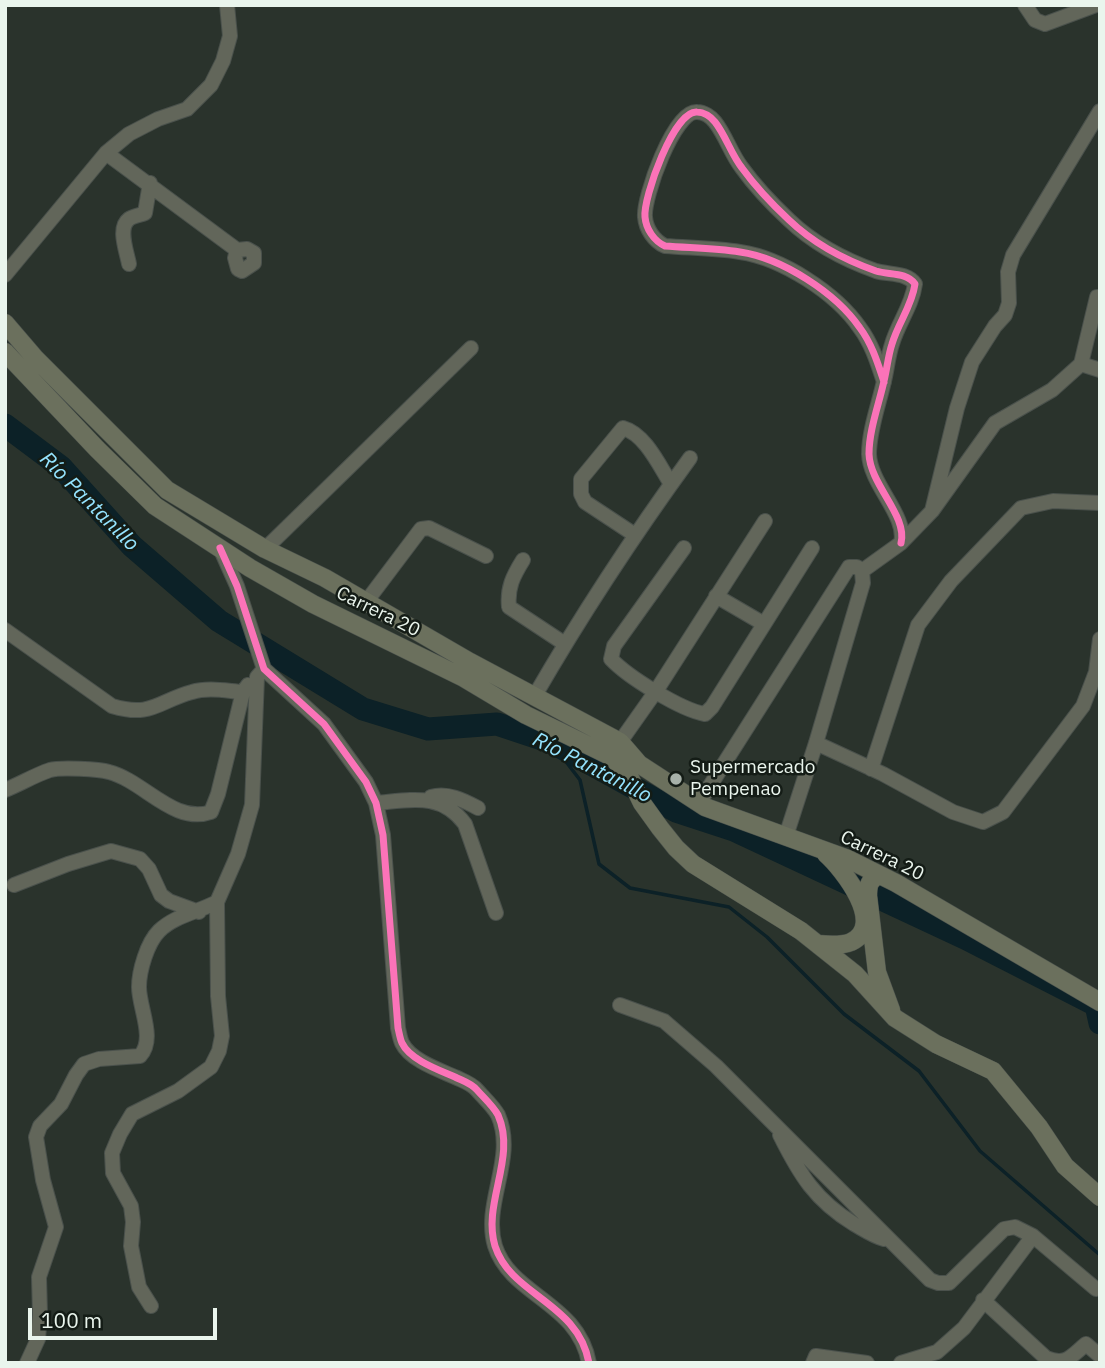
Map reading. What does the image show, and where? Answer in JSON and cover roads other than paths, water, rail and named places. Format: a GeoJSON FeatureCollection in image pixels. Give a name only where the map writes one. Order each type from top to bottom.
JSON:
{"type":"FeatureCollection","features":[{"type":"Feature","properties":{"kind":"main road","name":"Carrera 20"},"geometry":{"type":"LineString","coordinates":[[5,323],[34,358],[166,490],[265,549],[325,578],[534,697],[616,749],[634,770],[699,803],[848,859],[1100,1002]]}},
{"type":"Feature","properties":{"kind":"main road","name":"Carrera 20"},"geometry":{"type":"LineString","coordinates":[[5,352],[155,506],[250,568],[313,604],[464,678],[526,715],[616,749]]}},
{"type":"Feature","properties":{"kind":"main road"},"geometry":{"type":"LineString","coordinates":[[634,770],[642,803],[676,848],[692,864],[801,930],[855,974],[895,1018],[936,1044],[993,1071],[1039,1127],[1065,1166],[1100,1197]]}},
{"type":"Feature","properties":{"kind":"main road"},"geometry":{"type":"LineString","coordinates":[[818,944],[850,943],[858,937],[863,927],[863,912],[857,890],[821,849]]}},
{"type":"Feature","properties":{"kind":"main road"},"geometry":{"type":"LineString","coordinates":[[857,890],[879,875]]}},
{"type":"Feature","properties":{"kind":"main road"},"geometry":{"type":"LineString","coordinates":[[857,890],[877,972],[895,1018]]}},
{"type":"Feature","properties":{"kind":"street"},"geometry":{"type":"LineString","coordinates":[[5,275],[106,153],[129,134],[187,109],[211,85],[223,61],[230,36],[227,5]]}},
{"type":"Feature","properties":{"kind":"street"},"geometry":{"type":"LineString","coordinates":[[1025,5],[1035,20],[1045,24],[1097,5]]}},
{"type":"Feature","properties":{"kind":"street"},"geometry":{"type":"LineString","coordinates":[[932,512],[957,408],[972,362],[1005,315],[1009,303],[1008,272],[1013,255],[1100,111]]}},
{"type":"Feature","properties":{"kind":"street"},"geometry":{"type":"LineString","coordinates":[[884,382],[874,354],[860,328],[825,291],[764,259],[743,252],[665,246],[657,242],[651,234],[645,216],[648,197],[671,133],[689,113],[697,112],[715,122],[741,168],[788,219],[812,239],[852,261],[879,272],[908,277],[915,284],[914,294],[891,344],[884,382],[869,453],[872,472],[896,516],[903,536],[901,543]]}},
{"type":"Feature","properties":{"kind":"street"},"geometry":{"type":"LineString","coordinates":[[106,153],[237,250]]}},
{"type":"Feature","properties":{"kind":"street"},"geometry":{"type":"LineString","coordinates":[[129,264],[124,226],[129,219],[145,213],[150,183]]}},
{"type":"Feature","properties":{"kind":"street"},"geometry":{"type":"LineString","coordinates":[[862,571],[901,543],[932,512],[995,423],[1052,390],[1082,364],[1097,297],[1100,297]]}},
{"type":"Feature","properties":{"kind":"street"},"geometry":{"type":"LineString","coordinates":[[265,549],[471,348]]}},
{"type":"Feature","properties":{"kind":"street"},"geometry":{"type":"LineString","coordinates":[[1082,364],[1100,370]]}},
{"type":"Feature","properties":{"kind":"street"},"geometry":{"type":"LineString","coordinates":[[635,535],[585,502],[581,494],[581,479],[623,428],[631,430],[642,441],[671,484]]}},
{"type":"Feature","properties":{"kind":"street"},"geometry":{"type":"LineString","coordinates":[[534,697],[635,535],[690,458]]}},
{"type":"Feature","properties":{"kind":"street"},"geometry":{"type":"LineString","coordinates":[[871,769],[918,625],[951,581],[1021,508],[1053,501],[1100,503]]}},
{"type":"Feature","properties":{"kind":"street"},"geometry":{"type":"LineString","coordinates":[[616,749],[765,521]]}},
{"type":"Feature","properties":{"kind":"street"},"geometry":{"type":"LineString","coordinates":[[366,602],[421,529],[429,528],[486,556]]}},
{"type":"Feature","properties":{"kind":"street"},"geometry":{"type":"LineString","coordinates":[[151,1306],[139,1287],[131,1246],[131,1206],[113,1173],[112,1153],[132,1114],[178,1091],[211,1067],[219,1051],[222,1036],[218,996],[217,902],[238,854],[252,805],[261,669],[237,586],[220,548]]}},
{"type":"Feature","properties":{"kind":"street"},"geometry":{"type":"LineString","coordinates":[[684,548],[614,646],[611,659],[656,691],[694,712],[705,714],[812,548]]}},
{"type":"Feature","properties":{"kind":"street"},"geometry":{"type":"LineString","coordinates":[[523,560],[511,579],[509,607],[565,644]]}},
{"type":"Feature","properties":{"kind":"street"},"geometry":{"type":"LineString","coordinates":[[699,803],[849,567],[857,567],[862,571],[863,583],[786,836]]}},
{"type":"Feature","properties":{"kind":"street"},"geometry":{"type":"LineString","coordinates":[[716,596],[764,624]]}},
{"type":"Feature","properties":{"kind":"street"},"geometry":{"type":"LineString","coordinates":[[5,630],[112,706],[131,711],[149,710],[193,691],[243,692]]}},
{"type":"Feature","properties":{"kind":"street"},"geometry":{"type":"LineString","coordinates":[[816,743],[953,812],[983,822],[1003,812],[1083,706],[1096,672],[1100,639]]}},
{"type":"Feature","properties":{"kind":"street"},"geometry":{"type":"LineString","coordinates":[[5,790],[52,769],[108,771],[123,777],[182,813],[199,816],[211,812],[218,794],[243,692],[261,669]]}},
{"type":"Feature","properties":{"kind":"street"},"geometry":{"type":"LineString","coordinates":[[261,669],[324,723],[366,782],[376,803],[383,835],[398,1028],[402,1044],[413,1056],[472,1085],[497,1112],[503,1137],[503,1162],[492,1220],[495,1244],[502,1261],[513,1275],[573,1325],[586,1346],[589,1363]]}},
{"type":"Feature","properties":{"kind":"street"},"geometry":{"type":"LineString","coordinates":[[376,803],[423,799],[439,794],[478,808]]}},
{"type":"Feature","properties":{"kind":"street"},"geometry":{"type":"LineString","coordinates":[[423,799],[445,805],[455,811],[465,824],[496,913]]}},
{"type":"Feature","properties":{"kind":"street"},"geometry":{"type":"LineString","coordinates":[[14,885],[68,863],[111,851],[140,859],[149,869],[161,895],[169,901],[199,912]]}},
{"type":"Feature","properties":{"kind":"street"},"geometry":{"type":"LineString","coordinates":[[27,1363],[38,1339],[39,1277],[56,1227],[43,1180],[36,1137],[40,1126],[61,1104],[84,1064],[99,1059],[140,1056],[144,1051],[147,1039],[139,986],[146,953],[157,933],[173,920],[199,912],[217,902]]}},
{"type":"Feature","properties":{"kind":"street"},"geometry":{"type":"LineString","coordinates":[[620,1004],[664,1021],[716,1066],[930,1280],[948,1283],[1004,1229],[1015,1227],[1034,1236],[1098,1289]]}},
{"type":"Feature","properties":{"kind":"street"},"geometry":{"type":"LineString","coordinates":[[774,1124],[800,1175],[817,1196],[835,1212],[878,1238],[892,1241]]}},
{"type":"Feature","properties":{"kind":"street"},"geometry":{"type":"LineString","coordinates":[[901,1363],[937,1352],[964,1328],[1034,1236]]}},
{"type":"Feature","properties":{"kind":"street"},"geometry":{"type":"LineString","coordinates":[[983,1300],[1046,1358],[1064,1362],[1086,1344],[1100,1356]]}},
{"type":"Feature","properties":{"kind":"street"},"geometry":{"type":"LineString","coordinates":[[813,1363],[817,1356],[867,1363]]}},
{"type":"Feature","properties":{"kind":"waterway","name":"Río Pantanillo"},"geometry":{"type":"LineString","coordinates":[[5,425],[61,467],[132,546],[219,621],[363,709],[428,729],[497,724],[551,742],[676,811],[734,830],[965,938],[1096,1005],[1100,1023]]}},
{"type":"Feature","properties":{"kind":"waterway"},"geometry":{"type":"LineString","coordinates":[[551,742],[580,780],[599,864],[630,888],[729,907],[767,937],[844,1014],[919,1071],[980,1151],[1100,1255]]}},
{"type":"Feature","properties":{"kind":"place","name":"Supermercado Pempenao"},"geometry":{"type":"Point","coordinates":[676,779]}}]}
